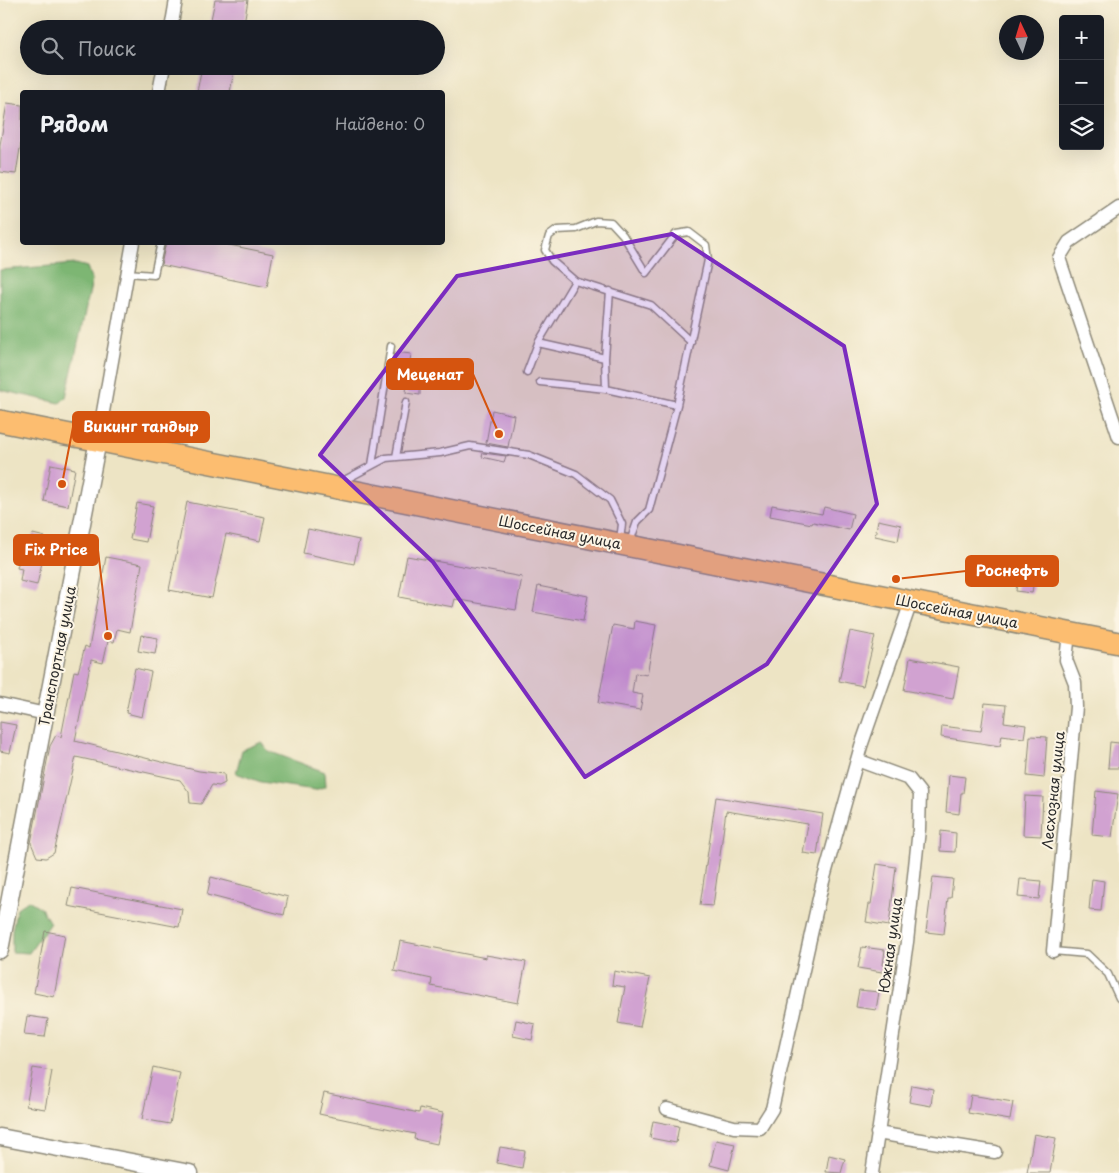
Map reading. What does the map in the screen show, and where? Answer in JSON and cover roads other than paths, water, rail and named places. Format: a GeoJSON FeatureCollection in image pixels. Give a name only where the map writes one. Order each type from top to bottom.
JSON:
{"type":"FeatureCollection","features":[{"type":"Feature","properties":{"kind":"highway","name":"Шоссейная улица"},"geometry":{"type":"LineString","coordinates":[[0,421],[1119,643]]}},
{"type":"Feature","properties":{"kind":"street"},"geometry":{"type":"LineString","coordinates":[[172,20],[176,0]]}},
{"type":"Feature","properties":{"kind":"street"},"geometry":{"type":"LineString","coordinates":[[159,90],[162,75]]}},
{"type":"Feature","properties":{"kind":"street"},"geometry":{"type":"LineString","coordinates":[[1119,208],[1069,242],[1059,258],[1119,437]]}},
{"type":"Feature","properties":{"kind":"street","name":"Транспортная улица"},"geometry":{"type":"LineString","coordinates":[[0,950],[98,440],[132,245]]}},
{"type":"Feature","properties":{"kind":"street"},"geometry":{"type":"LineString","coordinates":[[667,1109],[734,1127],[760,1128],[772,1109],[822,885],[857,760],[911,602]]}},
{"type":"Feature","properties":{"kind":"street","name":"Лесхозная улица"},"geometry":{"type":"LineString","coordinates":[[1053,951],[1076,707],[1075,683],[1066,660],[1069,633]]}},
{"type":"Feature","properties":{"kind":"street"},"geometry":{"type":"LineString","coordinates":[[0,704],[46,714]]}},
{"type":"Feature","properties":{"kind":"street","name":"Южная улица"},"geometry":{"type":"LineString","coordinates":[[857,760],[909,779],[920,793],[919,829],[907,942],[872,1173]]}},
{"type":"Feature","properties":{"kind":"street"},"geometry":{"type":"LineString","coordinates":[[878,1133],[995,1152]]}},
{"type":"Feature","properties":{"kind":"street"},"geometry":{"type":"LineString","coordinates":[[0,1137],[170,1171],[190,1173]]}},
{"type":"Feature","properties":{"kind":"lane"},"geometry":{"type":"LineString","coordinates":[[624,544],[637,522],[649,510],[677,405],[691,342],[708,260],[706,245],[689,232],[676,234],[646,273],[624,235],[611,222],[596,221],[576,229],[558,230],[549,236],[546,250],[552,261],[576,281],[651,305],[691,342]]}},
{"type":"Feature","properties":{"kind":"lane"},"geometry":{"type":"LineString","coordinates":[[127,273],[154,275],[160,245]]}},
{"type":"Feature","properties":{"kind":"lane"},"geometry":{"type":"LineString","coordinates":[[527,372],[538,344],[576,281]]}},
{"type":"Feature","properties":{"kind":"lane"},"geometry":{"type":"LineString","coordinates":[[606,389],[605,358],[610,291]]}},
{"type":"Feature","properties":{"kind":"lane"},"geometry":{"type":"LineString","coordinates":[[538,344],[605,358]]}},
{"type":"Feature","properties":{"kind":"lane"},"geometry":{"type":"LineString","coordinates":[[372,465],[391,346]]}},
{"type":"Feature","properties":{"kind":"lane"},"geometry":{"type":"LineString","coordinates":[[540,382],[606,389],[677,405]]}},
{"type":"Feature","properties":{"kind":"lane"},"geometry":{"type":"LineString","coordinates":[[396,457],[406,402]]}},
{"type":"Feature","properties":{"kind":"lane"},"geometry":{"type":"LineString","coordinates":[[334,487],[386,458],[440,453],[470,446],[529,455],[576,474],[610,500],[622,524],[624,544]]}},
{"type":"Feature","properties":{"kind":"lane"},"geometry":{"type":"LineString","coordinates":[[1053,951],[1087,954],[1108,974],[1119,998]]}},
{"type":"Feature","properties":{"kind":"place","name":"Меценат"},"geometry":{"type":"Point","coordinates":[499,434]}},
{"type":"Feature","properties":{"kind":"place","name":"Викинг тандыр"},"geometry":{"type":"Point","coordinates":[62,484]}},
{"type":"Feature","properties":{"kind":"place","name":"Роснефть"},"geometry":{"type":"Point","coordinates":[896,579]}},
{"type":"Feature","properties":{"kind":"place","name":"Fix Price"},"geometry":{"type":"Point","coordinates":[108,636]}}]}
